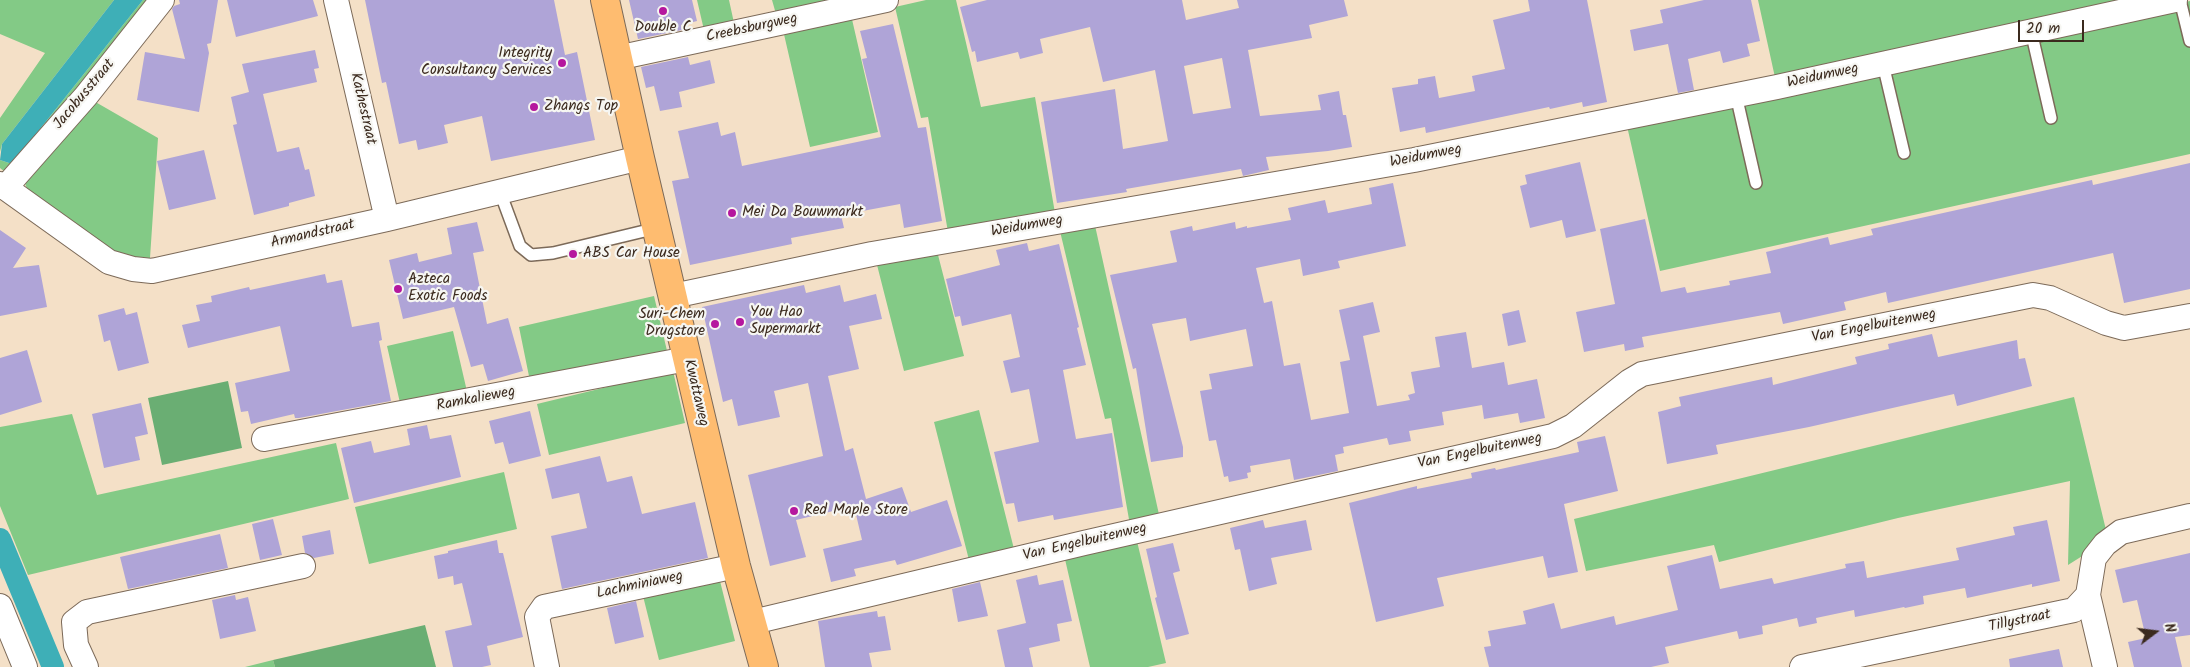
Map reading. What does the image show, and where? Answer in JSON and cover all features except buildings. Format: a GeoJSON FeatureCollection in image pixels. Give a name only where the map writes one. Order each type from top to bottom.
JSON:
{"type":"FeatureCollection","features":[{"type":"Feature","properties":{"kind":"main road","name":"Kwattaweg"},"geometry":{"type":"LineString","coordinates":[[605,0],[656,228],[736,566],[764,667]]}},
{"type":"Feature","properties":{"kind":"street","name":"Jacobusstraat"},"geometry":{"type":"LineString","coordinates":[[2,189],[86,96],[162,0]]}},
{"type":"Feature","properties":{"kind":"street","name":"Kathestraat"},"geometry":{"type":"LineString","coordinates":[[336,0],[387,219]]}},
{"type":"Feature","properties":{"kind":"street","name":"Creebsburgweg"},"geometry":{"type":"LineString","coordinates":[[617,58],[886,0]]}},
{"type":"Feature","properties":{"kind":"street","name":"Weidumweg"},"geometry":{"type":"LineString","coordinates":[[673,296],[872,254],[1414,160],[1736,95],[2176,0]]}},
{"type":"Feature","properties":{"kind":"street","name":"Armandstraat"},"geometry":{"type":"LineString","coordinates":[[2,189],[109,262],[133,269],[152,271],[387,219],[640,158]]}},
{"type":"Feature","properties":{"kind":"street","name":"Van Engelbuitenweg"},"geometry":{"type":"LineString","coordinates":[[753,622],[1103,539],[1553,436],[1573,426],[1630,381],[1642,374],[2033,295],[2050,298],[2106,323],[2124,328],[2190,316]]}},
{"type":"Feature","properties":{"kind":"street","name":"Ramkalieweg"},"geometry":{"type":"LineString","coordinates":[[264,439],[687,359]]}},
{"type":"Feature","properties":{"kind":"street"},"geometry":{"type":"LineString","coordinates":[[2105,667],[2088,595],[2094,558],[2105,544],[2121,532],[2190,516]]}},
{"type":"Feature","properties":{"kind":"street"},"geometry":{"type":"LineString","coordinates":[[86,667],[76,645],[74,622],[87,612],[303,566]]}},
{"type":"Feature","properties":{"kind":"street","name":"Lachminiaweg"},"geometry":{"type":"LineString","coordinates":[[546,667],[537,618],[544,607],[736,566]]}},
{"type":"Feature","properties":{"kind":"street","name":"Tillystraat"},"geometry":{"type":"LineString","coordinates":[[1802,667],[2074,610],[2088,595]]}},
{"type":"Feature","properties":{"kind":"street"},"geometry":{"type":"LineString","coordinates":[[0,604],[25,667]]}},
{"type":"Feature","properties":{"kind":"lane"},"geometry":{"type":"LineString","coordinates":[[2180,0],[2190,41]]}},
{"type":"Feature","properties":{"kind":"lane"},"geometry":{"type":"LineString","coordinates":[[2031,31],[2051,118]]}},
{"type":"Feature","properties":{"kind":"lane"},"geometry":{"type":"LineString","coordinates":[[1883,64],[1904,153]]}},
{"type":"Feature","properties":{"kind":"lane"},"geometry":{"type":"LineString","coordinates":[[1736,95],[1756,183]]}},
{"type":"Feature","properties":{"kind":"lane"},"geometry":{"type":"LineString","coordinates":[[500,192],[520,246],[530,255],[552,253],[656,228]]}},
{"type":"Feature","properties":{"kind":"green space"},"geometry":{"type":"Polygon","coordinates":[[[0,0],[114,0],[2,144],[0,152],[0,118],[45,53],[0,34],[0,0]]]}},
{"type":"Feature","properties":{"kind":"green space"},"geometry":{"type":"Polygon","coordinates":[[[143,0],[157,0],[5,172],[0,168],[0,160],[12,164],[143,0]]]}},
{"type":"Feature","properties":{"kind":"green space"},"geometry":{"type":"Polygon","coordinates":[[[697,0],[729,0],[734,23],[704,30],[697,0]]]}},
{"type":"Feature","properties":{"kind":"green space"},"geometry":{"type":"Polygon","coordinates":[[[772,0],[839,0],[776,14],[772,0]]]}},
{"type":"Feature","properties":{"kind":"green space"},"geometry":{"type":"Polygon","coordinates":[[[926,0],[956,0],[981,107],[1035,97],[1055,213],[948,232],[928,117],[921,118],[895,7],[926,0]]]}},
{"type":"Feature","properties":{"kind":"green space"},"geometry":{"type":"Polygon","coordinates":[[[1758,0],[2148,0],[1776,82],[1758,0]]]}},
{"type":"Feature","properties":{"kind":"green space"},"geometry":{"type":"Polygon","coordinates":[[[2190,1],[2190,154],[1660,271],[1627,126],[2190,1]]]}},
{"type":"Feature","properties":{"kind":"green space"},"geometry":{"type":"Polygon","coordinates":[[[851,15],[878,132],[810,147],[783,30],[851,15]]]}},
{"type":"Feature","properties":{"kind":"green space"},"geometry":{"type":"Polygon","coordinates":[[[92,100],[158,138],[150,258],[129,257],[101,249],[27,189],[25,183],[92,100]]]}},
{"type":"Feature","properties":{"kind":"green space"},"geometry":{"type":"Polygon","coordinates":[[[1094,221],[1160,519],[1130,525],[1111,418],[1105,419],[1059,227],[1094,221]]]}},
{"type":"Feature","properties":{"kind":"green space"},"geometry":{"type":"Polygon","coordinates":[[[937,251],[964,356],[904,371],[876,261],[937,251]]]}},
{"type":"Feature","properties":{"kind":"green space"},"geometry":{"type":"Polygon","coordinates":[[[654,296],[668,355],[531,386],[519,327],[654,296]]]}},
{"type":"Feature","properties":{"kind":"green space"},"geometry":{"type":"Polygon","coordinates":[[[453,331],[469,400],[403,416],[387,346],[453,331]]]}},
{"type":"Feature","properties":{"kind":"green space"},"geometry":{"type":"Polygon","coordinates":[[[673,371],[685,423],[549,455],[537,404],[673,371]]]}},
{"type":"Feature","properties":{"kind":"green space"},"geometry":{"type":"Polygon","coordinates":[[[228,381],[242,448],[162,465],[148,398],[228,381]]]}},
{"type":"Feature","properties":{"kind":"green space"},"geometry":{"type":"Polygon","coordinates":[[[2074,397],[2106,530],[2087,553],[2068,565],[2070,481],[1898,518],[1719,562],[1714,545],[1586,571],[1574,519],[2074,397]]]}},
{"type":"Feature","properties":{"kind":"green space"},"geometry":{"type":"Polygon","coordinates":[[[979,410],[1015,553],[970,564],[934,422],[979,410]]]}},
{"type":"Feature","properties":{"kind":"green space"},"geometry":{"type":"Polygon","coordinates":[[[72,414],[97,495],[336,443],[349,499],[28,575],[0,506],[0,427],[72,414]]]}},
{"type":"Feature","properties":{"kind":"green space"},"geometry":{"type":"Polygon","coordinates":[[[504,472],[517,529],[369,564],[355,507],[504,472]]]}},
{"type":"Feature","properties":{"kind":"green space"},"geometry":{"type":"Polygon","coordinates":[[[1136,537],[1166,663],[1148,667],[1090,667],[1064,555],[1136,537]]]}},
{"type":"Feature","properties":{"kind":"green space"},"geometry":{"type":"Polygon","coordinates":[[[719,577],[735,641],[659,660],[643,596],[719,577]]]}},
{"type":"Feature","properties":{"kind":"green space"},"geometry":{"type":"Polygon","coordinates":[[[425,625],[436,667],[275,667],[273,660],[425,625]]]}},
{"type":"Feature","properties":{"kind":"green space"},"geometry":{"type":"Polygon","coordinates":[[[273,660],[275,667],[245,667],[273,660]]]}},
{"type":"Feature","properties":{"kind":"water"},"geometry":{"type":"Polygon","coordinates":[[[114,0],[143,0],[12,164],[0,160],[2,144],[114,0]]]}},
{"type":"Feature","properties":{"kind":"waterway"},"geometry":{"type":"LineString","coordinates":[[0,539],[53,667]]}},
{"type":"Feature","properties":{"kind":"place","name":"Double C"},"geometry":{"type":"Point","coordinates":[663,11]}},
{"type":"Feature","properties":{"kind":"place","name":"Integrity Consultancy Services"},"geometry":{"type":"Point","coordinates":[562,63]}},
{"type":"Feature","properties":{"kind":"place","name":"Zhangs Top"},"geometry":{"type":"Point","coordinates":[534,107]}},
{"type":"Feature","properties":{"kind":"place","name":"Mei Da Bouwmarkt"},"geometry":{"type":"Point","coordinates":[732,213]}},
{"type":"Feature","properties":{"kind":"place","name":"ABS Car House"},"geometry":{"type":"Point","coordinates":[573,254]}},
{"type":"Feature","properties":{"kind":"place","name":"Azteca Exotic Foods"},"geometry":{"type":"Point","coordinates":[398,289]}},
{"type":"Feature","properties":{"kind":"place","name":"You Hao Supermarkt"},"geometry":{"type":"Point","coordinates":[740,322]}},
{"type":"Feature","properties":{"kind":"place","name":"Suri-Chem Drugstore"},"geometry":{"type":"Point","coordinates":[715,324]}},
{"type":"Feature","properties":{"kind":"place","name":"Red Maple Store"},"geometry":{"type":"Point","coordinates":[794,511]}}]}
